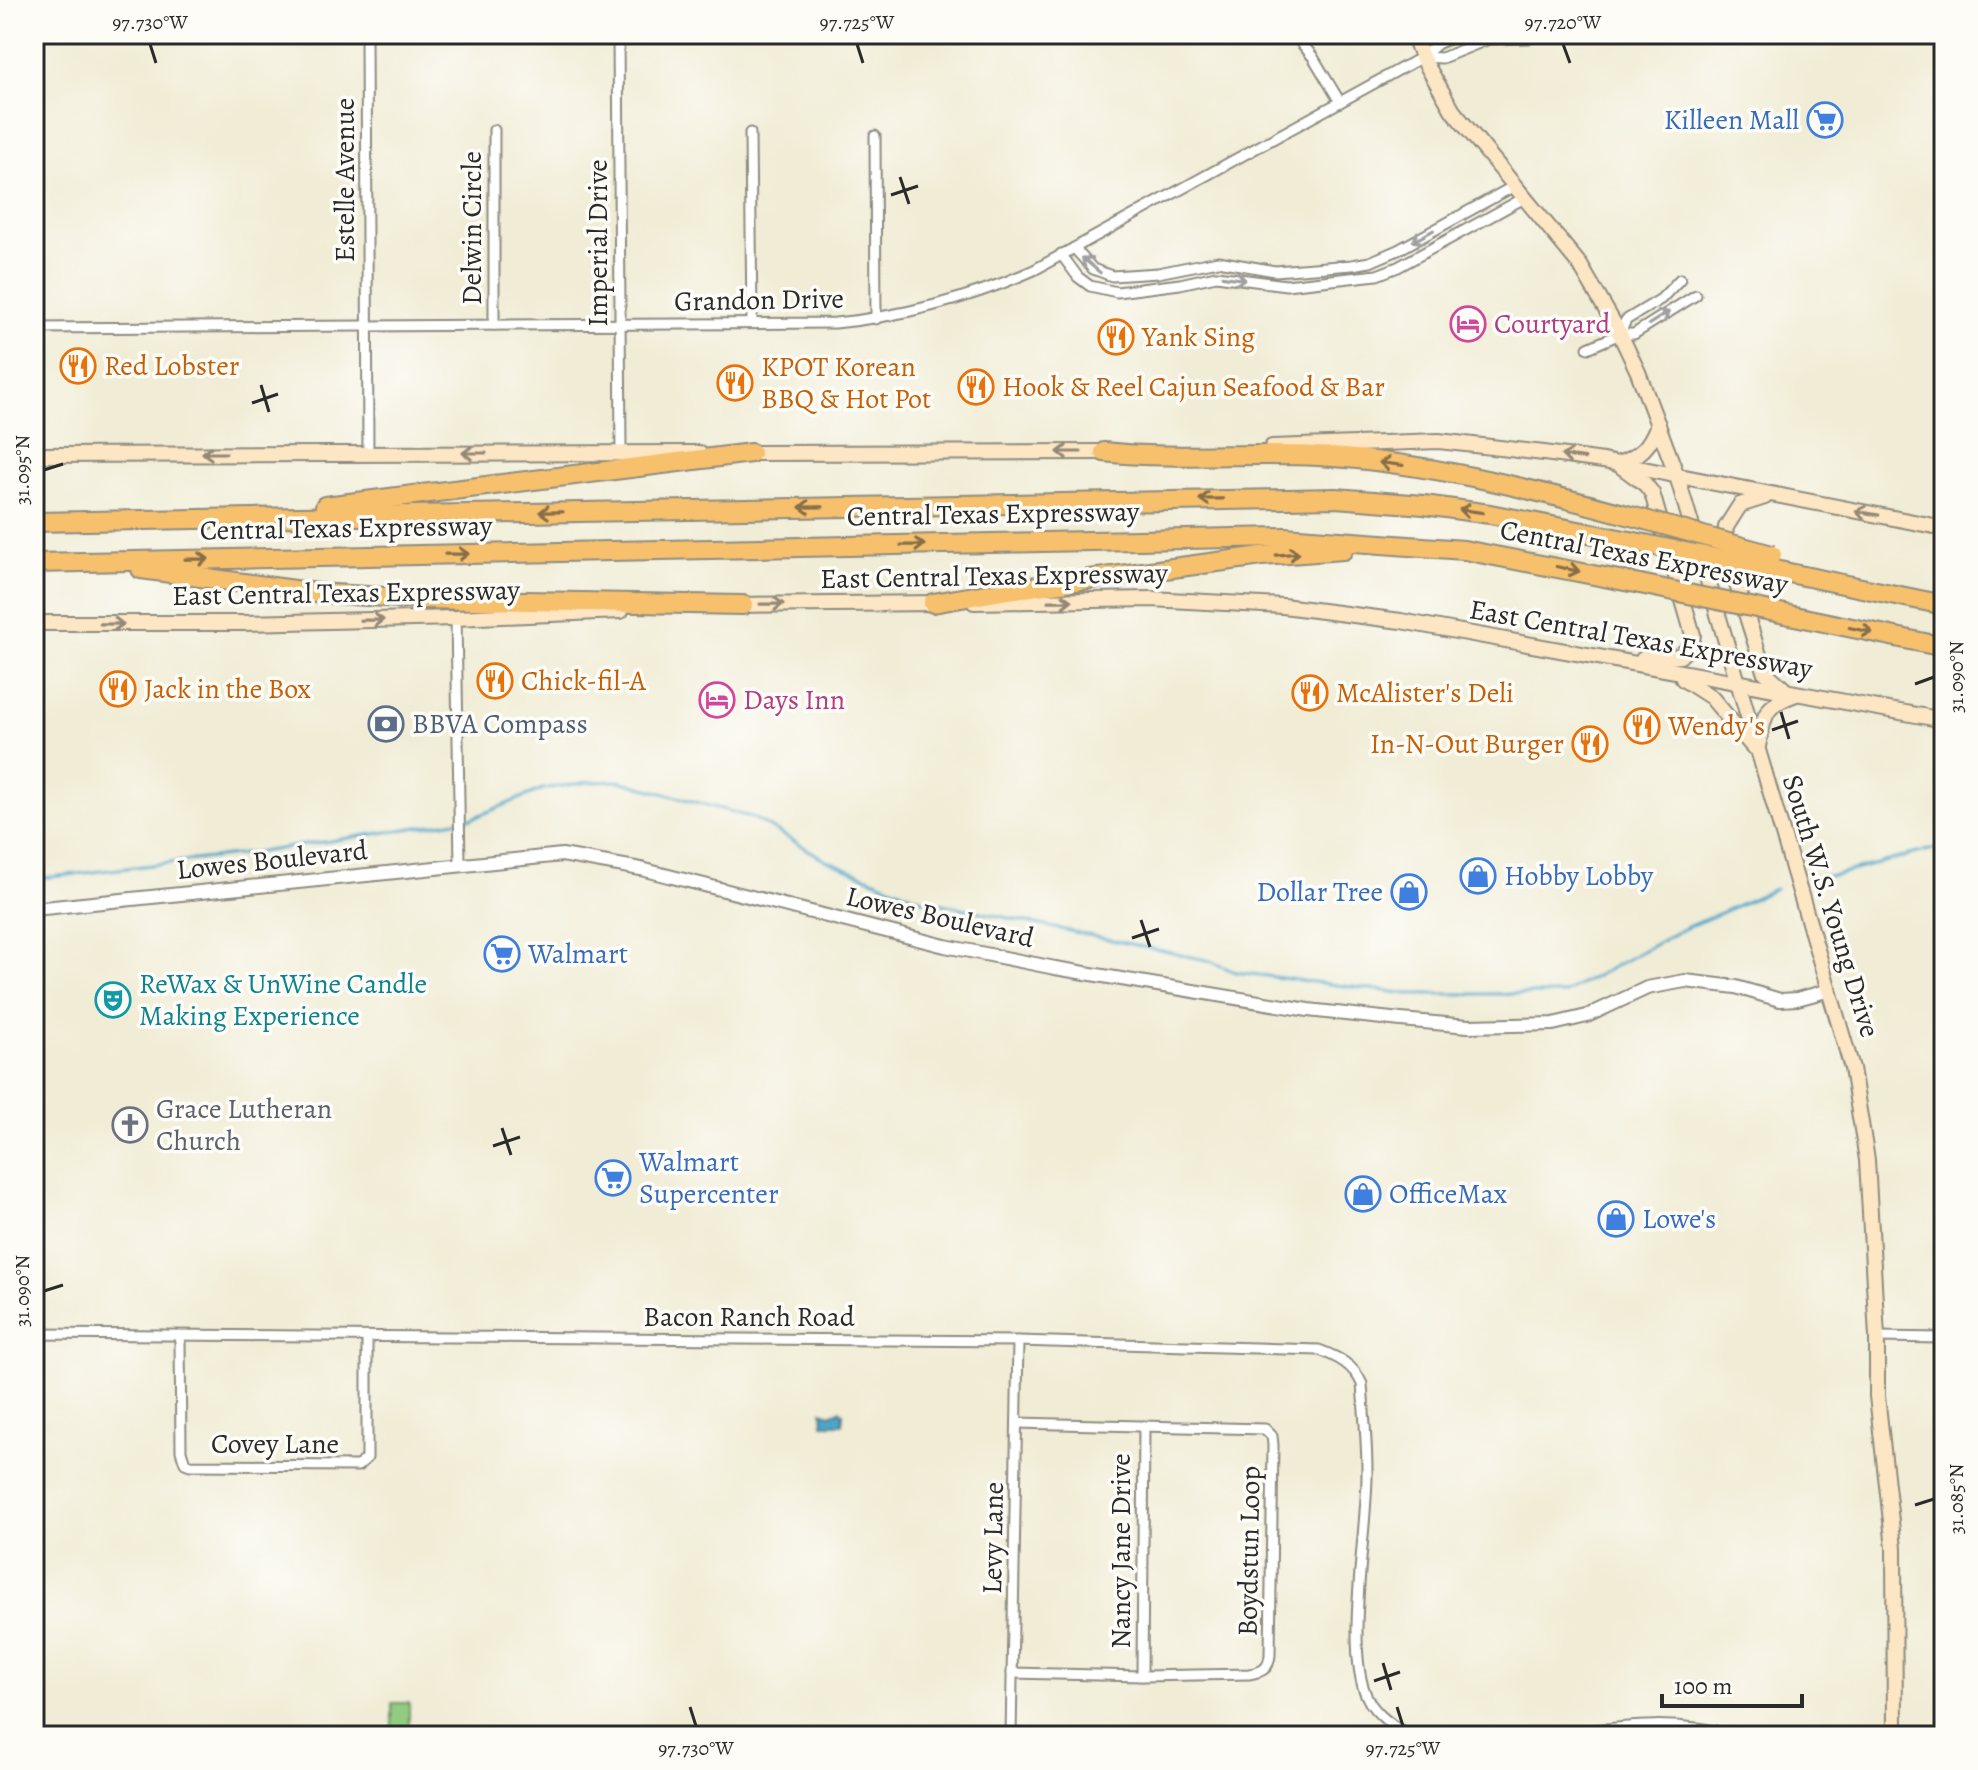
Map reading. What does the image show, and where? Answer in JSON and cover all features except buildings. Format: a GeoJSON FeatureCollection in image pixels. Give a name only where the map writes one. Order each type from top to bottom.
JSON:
{"type":"FeatureCollection","features":[{"type":"Feature","properties":{"kind":"highway"},"geometry":{"type":"LineString","coordinates":[[1104,452],[1143,456],[1320,456],[1457,473],[1542,491],[1631,516],[1771,562]]}},
{"type":"Feature","properties":{"kind":"highway"},"geometry":{"type":"LineString","coordinates":[[262,517],[280,510],[751,453]]}},
{"type":"Feature","properties":{"kind":"highway","name":"Central Texas Expressway"},"geometry":{"type":"LineString","coordinates":[[34,522],[1336,498],[1490,514],[1630,541],[1771,562],[1944,605]]}},
{"type":"Feature","properties":{"kind":"highway","name":"Central Texas Expressway"},"geometry":{"type":"LineString","coordinates":[[40,563],[1285,537],[1464,550],[1944,647]]}},
{"type":"Feature","properties":{"kind":"highway"},"geometry":{"type":"LineString","coordinates":[[933,603],[1262,556],[1328,550],[1464,550]]}},
{"type":"Feature","properties":{"kind":"highway"},"geometry":{"type":"LineString","coordinates":[[91,561],[317,593],[479,602],[743,605]]}},
{"type":"Feature","properties":{"kind":"main road","name":"South W.S. Young Drive"},"geometry":{"type":"LineString","coordinates":[[1413,34],[1422,57],[1453,111],[1580,265],[1638,372],[1677,476],[1830,990],[1852,1068],[1863,1129],[1877,1337],[1877,1396],[1894,1548],[1895,1736]]}},
{"type":"Feature","properties":{"kind":"main road"},"geometry":{"type":"LineString","coordinates":[[1616,464],[1643,452],[1658,424]]}},
{"type":"Feature","properties":{"kind":"main road"},"geometry":{"type":"LineString","coordinates":[[34,455],[1104,452],[1439,441],[1616,464],[1944,528]]}},
{"type":"Feature","properties":{"kind":"main road"},"geometry":{"type":"LineString","coordinates":[[1611,660],[1680,656],[1691,645],[1693,635],[1652,493],[1645,484],[1616,464]]}},
{"type":"Feature","properties":{"kind":"main road"},"geometry":{"type":"LineString","coordinates":[[1774,496],[1740,505],[1726,527],[1724,543],[1764,671],[1778,686],[1793,693]]}},
{"type":"Feature","properties":{"kind":"main road","name":"East Central Texas Expressway"},"geometry":{"type":"LineString","coordinates":[[38,621],[151,624],[456,618],[743,605],[1151,599],[1283,606],[1401,621],[1944,720]]}},
{"type":"Feature","properties":{"kind":"main road"},"geometry":{"type":"LineString","coordinates":[[1668,671],[1711,697],[1758,752]]}},
{"type":"Feature","properties":{"kind":"main road"},"geometry":{"type":"LineString","coordinates":[[1758,752],[1767,709],[1777,700],[1793,693]]}},
{"type":"Feature","properties":{"kind":"street","name":"Estelle Avenue"},"geometry":{"type":"LineString","coordinates":[[366,34],[368,452]]}},
{"type":"Feature","properties":{"kind":"street","name":"Imperial Drive"},"geometry":{"type":"LineString","coordinates":[[618,34],[621,452]]}},
{"type":"Feature","properties":{"kind":"street"},"geometry":{"type":"LineString","coordinates":[[1294,34],[1313,57],[1340,102]]}},
{"type":"Feature","properties":{"kind":"street","name":"Grandon Drive"},"geometry":{"type":"LineString","coordinates":[[34,328],[835,323],[921,310],[978,294],[1034,270],[1459,34]]}},
{"type":"Feature","properties":{"kind":"street"},"geometry":{"type":"LineString","coordinates":[[1422,57],[1442,58],[1489,39],[1530,38]]}},
{"type":"Feature","properties":{"kind":"street","name":"Delwin Circle"},"geometry":{"type":"LineString","coordinates":[[494,130],[494,325]]}},
{"type":"Feature","properties":{"kind":"street"},"geometry":{"type":"LineString","coordinates":[[750,133],[752,323]]}},
{"type":"Feature","properties":{"kind":"street"},"geometry":{"type":"LineString","coordinates":[[875,136],[876,319]]}},
{"type":"Feature","properties":{"kind":"street"},"geometry":{"type":"LineString","coordinates":[[1074,248],[1084,261],[1103,275],[1184,269],[1218,261],[1275,271],[1352,265],[1384,257],[1466,212],[1521,191]]}},
{"type":"Feature","properties":{"kind":"street"},"geometry":{"type":"LineString","coordinates":[[1061,254],[1078,277],[1103,291],[1129,290],[1216,276],[1266,284],[1353,279],[1398,267],[1473,225],[1521,191]]}},
{"type":"Feature","properties":{"kind":"street"},"geometry":{"type":"LineString","coordinates":[[1466,212],[1473,225]]}},
{"type":"Feature","properties":{"kind":"street"},"geometry":{"type":"LineString","coordinates":[[1352,265],[1353,279]]}},
{"type":"Feature","properties":{"kind":"street"},"geometry":{"type":"LineString","coordinates":[[1184,269],[1187,282]]}},
{"type":"Feature","properties":{"kind":"street"},"geometry":{"type":"LineString","coordinates":[[1298,269],[1302,284]]}},
{"type":"Feature","properties":{"kind":"street"},"geometry":{"type":"LineString","coordinates":[[1127,275],[1129,290]]}},
{"type":"Feature","properties":{"kind":"street"},"geometry":{"type":"LineString","coordinates":[[1620,334],[1626,320],[1661,299],[1680,279]]}},
{"type":"Feature","properties":{"kind":"street"},"geometry":{"type":"LineString","coordinates":[[1588,348],[1620,334],[1634,334],[1696,295]]}},
{"type":"Feature","properties":{"kind":"street"},"geometry":{"type":"LineString","coordinates":[[456,618],[460,864]]}},
{"type":"Feature","properties":{"kind":"street","name":"Lowes Boulevard"},"geometry":{"type":"LineString","coordinates":[[34,909],[533,857],[585,858],[641,869],[984,954],[1308,1010],[1401,1020],[1468,1026],[1553,1024],[1587,1016],[1647,988],[1685,981],[1736,987],[1780,1000],[1830,990]]}},
{"type":"Feature","properties":{"kind":"street","name":"Bacon Ranch Road"},"geometry":{"type":"LineString","coordinates":[[34,1334],[1018,1341],[1319,1350],[1337,1357],[1357,1372],[1362,1384],[1367,1472],[1357,1628],[1359,1665],[1367,1698],[1386,1719],[1413,1736]]}},
{"type":"Feature","properties":{"kind":"street","name":"Covey Lane"},"geometry":{"type":"LineString","coordinates":[[180,1337],[181,1451],[185,1463],[345,1466],[358,1466],[367,1458],[367,1337]]}},
{"type":"Feature","properties":{"kind":"street"},"geometry":{"type":"LineString","coordinates":[[1877,1337],[1944,1338]]}},
{"type":"Feature","properties":{"kind":"street","name":"Levy Lane"},"geometry":{"type":"LineString","coordinates":[[1011,1736],[1018,1341]]}},
{"type":"Feature","properties":{"kind":"street","name":"Boydstun Loop"},"geometry":{"type":"LineString","coordinates":[[1012,1673],[1142,1676],[1249,1674],[1260,1673],[1269,1663],[1273,1445],[1269,1433],[1258,1428],[1017,1423]]}},
{"type":"Feature","properties":{"kind":"street","name":"Nancy Jane Drive"},"geometry":{"type":"LineString","coordinates":[[1142,1676],[1144,1426]]}},
{"type":"Feature","properties":{"kind":"street"},"geometry":{"type":"LineString","coordinates":[[1539,1736],[1652,1725],[1702,1728],[1733,1736]]}},
{"type":"Feature","properties":{"kind":"green space"},"geometry":{"type":"Polygon","coordinates":[[[392,1703],[409,1703],[409,1728],[392,1728],[392,1703]]]}},
{"type":"Feature","properties":{"kind":"water"},"geometry":{"type":"Polygon","coordinates":[[[840,1410],[843,1424],[823,1424],[822,1411],[830,1414],[840,1410]]]}},
{"type":"Feature","properties":{"kind":"waterway"},"geometry":{"type":"LineString","coordinates":[[34,879],[253,853],[438,824],[473,818],[543,789],[619,781],[754,818],[826,860],[924,900],[1210,961],[1235,972],[1409,994],[1563,994],[1683,929],[1775,889]]}},
{"type":"Feature","properties":{"kind":"waterway"},"geometry":{"type":"LineString","coordinates":[[1812,877],[1835,875],[1944,846]]}},
{"type":"Feature","properties":{"kind":"place","name":"Killeen Mall"},"geometry":{"type":"Point","coordinates":[1825,120]}},
{"type":"Feature","properties":{"kind":"place","name":"Courtyard"},"geometry":{"type":"Point","coordinates":[1468,324]}},
{"type":"Feature","properties":{"kind":"place","name":"Yank Sing"},"geometry":{"type":"Point","coordinates":[1116,337]}},
{"type":"Feature","properties":{"kind":"place","name":"Red Lobster"},"geometry":{"type":"Point","coordinates":[78,366]}},
{"type":"Feature","properties":{"kind":"place","name":"KPOT Korean BBQ & Hot Pot"},"geometry":{"type":"Point","coordinates":[735,383]}},
{"type":"Feature","properties":{"kind":"place","name":"Hook & Reel Cajun Seafood & Bar"},"geometry":{"type":"Point","coordinates":[976,387]}},
{"type":"Feature","properties":{"kind":"place","name":"Chick-fil-A"},"geometry":{"type":"Point","coordinates":[495,681]}},
{"type":"Feature","properties":{"kind":"place","name":"Jack in the Box"},"geometry":{"type":"Point","coordinates":[118,689]}},
{"type":"Feature","properties":{"kind":"place","name":"McAlister's Deli"},"geometry":{"type":"Point","coordinates":[1310,693]}},
{"type":"Feature","properties":{"kind":"place","name":"Days Inn"},"geometry":{"type":"Point","coordinates":[717,700]}},
{"type":"Feature","properties":{"kind":"place","name":"BBVA Compass"},"geometry":{"type":"Point","coordinates":[386,724]}},
{"type":"Feature","properties":{"kind":"place","name":"Wendy's"},"geometry":{"type":"Point","coordinates":[1642,726]}},
{"type":"Feature","properties":{"kind":"place","name":"In-N-Out Burger"},"geometry":{"type":"Point","coordinates":[1590,744]}},
{"type":"Feature","properties":{"kind":"place","name":"Hobby Lobby"},"geometry":{"type":"Point","coordinates":[1478,876]}},
{"type":"Feature","properties":{"kind":"place","name":"Dollar Tree"},"geometry":{"type":"Point","coordinates":[1409,892]}},
{"type":"Feature","properties":{"kind":"place","name":"Walmart"},"geometry":{"type":"Point","coordinates":[502,954]}},
{"type":"Feature","properties":{"kind":"place","name":"ReWax & UnWine Candle Making Experience"},"geometry":{"type":"Point","coordinates":[113,1000]}},
{"type":"Feature","properties":{"kind":"place","name":"Grace Lutheran Church"},"geometry":{"type":"Point","coordinates":[130,1125]}},
{"type":"Feature","properties":{"kind":"place","name":"Walmart Supercenter"},"geometry":{"type":"Point","coordinates":[613,1178]}},
{"type":"Feature","properties":{"kind":"place","name":"OfficeMax"},"geometry":{"type":"Point","coordinates":[1363,1194]}},
{"type":"Feature","properties":{"kind":"place","name":"Lowe's"},"geometry":{"type":"Point","coordinates":[1616,1219]}}]}
